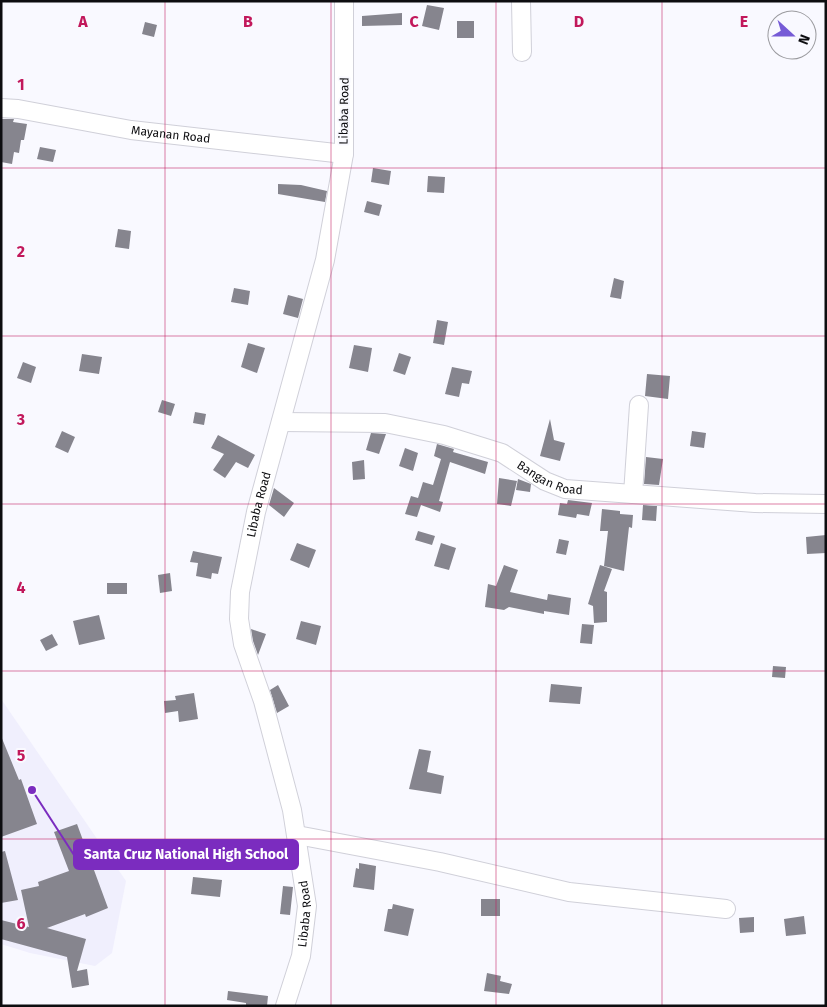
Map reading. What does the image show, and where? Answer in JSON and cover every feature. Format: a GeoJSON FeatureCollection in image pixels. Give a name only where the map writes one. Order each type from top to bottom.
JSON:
{"type":"FeatureCollection","features":[{"type":"Feature","properties":{"kind":"street","name":"Libaba Road"},"geometry":{"type":"LineString","coordinates":[[285,1006],[301,956],[307,906],[297,835],[264,701],[243,644],[239,619],[240,592],[256,512],[325,260],[344,154],[344,1]]}},
{"type":"Feature","properties":{"kind":"street"},"geometry":{"type":"LineString","coordinates":[[521,1],[522,52]]}},
{"type":"Feature","properties":{"kind":"street","name":"Mayanan Road"},"geometry":{"type":"LineString","coordinates":[[1,108],[18,109],[132,130],[344,154]]}},
{"type":"Feature","properties":{"kind":"street"},"geometry":{"type":"LineString","coordinates":[[633,494],[639,405]]}},
{"type":"Feature","properties":{"kind":"street","name":"Bangan Road"},"geometry":{"type":"LineString","coordinates":[[281,422],[385,423],[444,435],[502,453],[545,481],[565,489],[755,503],[826,504]]}},
{"type":"Feature","properties":{"kind":"street"},"geometry":{"type":"LineString","coordinates":[[297,835],[440,862],[569,892],[726,909]]}},
{"type":"Feature","properties":{"kind":"shaded area"},"geometry":{"type":"Polygon","coordinates":[[[1,699],[126,881],[112,953],[95,966],[30,953],[1,944],[1,699]]]}},
{"type":"Feature","properties":{"kind":"building"},"geometry":{"type":"Polygon","coordinates":[[[427,5],[444,8],[439,30],[422,26],[427,5]]]}},
{"type":"Feature","properties":{"kind":"building"},"geometry":{"type":"Polygon","coordinates":[[[402,13],[402,25],[362,26],[362,16],[402,13]]]}},
{"type":"Feature","properties":{"kind":"building"},"geometry":{"type":"Polygon","coordinates":[[[457,21],[474,21],[474,38],[457,38],[457,21]]]}},
{"type":"Feature","properties":{"kind":"building"},"geometry":{"type":"Polygon","coordinates":[[[145,22],[157,25],[154,37],[142,34],[145,22]]]}},
{"type":"Feature","properties":{"kind":"building"},"geometry":{"type":"Polygon","coordinates":[[[1,119],[14,119],[13,122],[27,124],[24,140],[21,140],[19,153],[14,152],[12,164],[1,162],[1,119]]]}},
{"type":"Feature","properties":{"kind":"building"},"geometry":{"type":"Polygon","coordinates":[[[40,147],[56,150],[53,162],[37,159],[40,147]]]}},
{"type":"Feature","properties":{"kind":"building"},"geometry":{"type":"Polygon","coordinates":[[[373,168],[391,171],[389,185],[371,182],[373,168]]]}},
{"type":"Feature","properties":{"kind":"building"},"geometry":{"type":"Polygon","coordinates":[[[428,176],[445,177],[444,193],[427,192],[428,176]]]}},
{"type":"Feature","properties":{"kind":"building"},"geometry":{"type":"Polygon","coordinates":[[[278,184],[301,185],[327,191],[325,202],[278,194],[278,184]]]}},
{"type":"Feature","properties":{"kind":"building"},"geometry":{"type":"Polygon","coordinates":[[[367,201],[382,205],[379,216],[364,212],[367,201]]]}},
{"type":"Feature","properties":{"kind":"building"},"geometry":{"type":"Polygon","coordinates":[[[118,229],[131,231],[129,249],[115,247],[118,229]]]}},
{"type":"Feature","properties":{"kind":"building"},"geometry":{"type":"Polygon","coordinates":[[[614,278],[624,281],[621,299],[610,297],[614,278]]]}},
{"type":"Feature","properties":{"kind":"building"},"geometry":{"type":"Polygon","coordinates":[[[234,288],[250,291],[248,305],[231,302],[234,288]]]}},
{"type":"Feature","properties":{"kind":"building"},"geometry":{"type":"Polygon","coordinates":[[[288,295],[303,299],[298,318],[283,314],[288,295]]]}},
{"type":"Feature","properties":{"kind":"building"},"geometry":{"type":"Polygon","coordinates":[[[437,320],[448,322],[444,345],[433,343],[437,320]]]}},
{"type":"Feature","properties":{"kind":"building"},"geometry":{"type":"Polygon","coordinates":[[[248,343],[265,348],[257,373],[241,367],[248,343]]]}},
{"type":"Feature","properties":{"kind":"building"},"geometry":{"type":"Polygon","coordinates":[[[354,345],[372,348],[368,372],[349,368],[354,345]]]}},
{"type":"Feature","properties":{"kind":"building"},"geometry":{"type":"Polygon","coordinates":[[[399,353],[411,357],[405,375],[393,371],[399,353]]]}},
{"type":"Feature","properties":{"kind":"building"},"geometry":{"type":"Polygon","coordinates":[[[82,354],[102,357],[99,374],[79,371],[82,354]]]}},
{"type":"Feature","properties":{"kind":"building"},"geometry":{"type":"Polygon","coordinates":[[[23,362],[36,367],[31,383],[17,378],[23,362]]]}},
{"type":"Feature","properties":{"kind":"building"},"geometry":{"type":"Polygon","coordinates":[[[452,367],[472,371],[469,384],[462,383],[459,397],[445,394],[452,367]]]}},
{"type":"Feature","properties":{"kind":"building"},"geometry":{"type":"Polygon","coordinates":[[[647,374],[670,376],[668,399],[645,396],[647,374]]]}},
{"type":"Feature","properties":{"kind":"building"},"geometry":{"type":"Polygon","coordinates":[[[162,400],[175,404],[171,416],[158,412],[162,400]]]}},
{"type":"Feature","properties":{"kind":"building"},"geometry":{"type":"Polygon","coordinates":[[[195,412],[206,414],[204,425],[193,423],[195,412]]]}},
{"type":"Feature","properties":{"kind":"building"},"geometry":{"type":"Polygon","coordinates":[[[550,419],[554,440],[565,443],[560,461],[540,456],[550,419]]]}},
{"type":"Feature","properties":{"kind":"building"},"geometry":{"type":"Polygon","coordinates":[[[62,431],[75,437],[68,453],[55,447],[62,431]]]}},
{"type":"Feature","properties":{"kind":"building"},"geometry":{"type":"Polygon","coordinates":[[[692,431],[706,433],[704,448],[690,446],[692,431]]]}},
{"type":"Feature","properties":{"kind":"building"},"geometry":{"type":"Polygon","coordinates":[[[371,433],[386,434],[379,454],[366,450],[371,433]]]}},
{"type":"Feature","properties":{"kind":"building"},"geometry":{"type":"Polygon","coordinates":[[[218,435],[255,455],[248,468],[236,462],[225,478],[213,470],[224,454],[211,448],[218,435]]]}},
{"type":"Feature","properties":{"kind":"building"},"geometry":{"type":"Polygon","coordinates":[[[437,444],[454,449],[453,452],[488,462],[485,474],[450,462],[439,501],[443,502],[440,512],[421,505],[417,517],[405,514],[411,496],[418,498],[423,482],[433,485],[441,459],[434,456],[437,444]]]}},
{"type":"Feature","properties":{"kind":"building"},"geometry":{"type":"Polygon","coordinates":[[[405,448],[418,453],[413,471],[399,466],[405,448]]]}},
{"type":"Feature","properties":{"kind":"building"},"geometry":{"type":"Polygon","coordinates":[[[646,457],[663,459],[659,485],[644,484],[646,457]]]}},
{"type":"Feature","properties":{"kind":"building"},"geometry":{"type":"Polygon","coordinates":[[[364,460],[365,479],[353,480],[352,462],[364,460]]]}},
{"type":"Feature","properties":{"kind":"building"},"geometry":{"type":"Polygon","coordinates":[[[499,478],[517,481],[511,506],[497,504],[499,478]]]}},
{"type":"Feature","properties":{"kind":"building"},"geometry":{"type":"Polygon","coordinates":[[[518,479],[531,484],[530,492],[516,490],[518,479]]]}},
{"type":"Feature","properties":{"kind":"building"},"geometry":{"type":"Polygon","coordinates":[[[274,488],[294,503],[284,517],[269,505],[274,488]]]}},
{"type":"Feature","properties":{"kind":"building"},"geometry":{"type":"Polygon","coordinates":[[[568,500],[592,503],[589,516],[577,514],[576,518],[558,515],[560,503],[567,504],[568,500]]]}},
{"type":"Feature","properties":{"kind":"building"},"geometry":{"type":"Polygon","coordinates":[[[643,505],[657,506],[656,521],[642,520],[643,505]]]}},
{"type":"Feature","properties":{"kind":"building"},"geometry":{"type":"Polygon","coordinates":[[[602,509],[633,515],[632,528],[629,527],[624,571],[604,566],[608,531],[600,531],[602,509]]]}},
{"type":"Feature","properties":{"kind":"building"},"geometry":{"type":"Polygon","coordinates":[[[418,531],[435,536],[432,545],[415,540],[418,531]]]}},
{"type":"Feature","properties":{"kind":"building"},"geometry":{"type":"Polygon","coordinates":[[[826,535],[826,553],[807,554],[806,537],[826,535]]]}},
{"type":"Feature","properties":{"kind":"building"},"geometry":{"type":"Polygon","coordinates":[[[559,539],[569,541],[566,555],[556,553],[559,539]]]}},
{"type":"Feature","properties":{"kind":"building"},"geometry":{"type":"Polygon","coordinates":[[[297,543],[316,550],[309,568],[290,560],[297,543]]]}},
{"type":"Feature","properties":{"kind":"building"},"geometry":{"type":"Polygon","coordinates":[[[441,543],[456,548],[449,570],[434,566],[441,543]]]}},
{"type":"Feature","properties":{"kind":"building"},"geometry":{"type":"Polygon","coordinates":[[[193,551],[222,557],[218,574],[212,573],[211,579],[196,576],[198,563],[190,562],[193,551]]]}},
{"type":"Feature","properties":{"kind":"building"},"geometry":{"type":"Polygon","coordinates":[[[504,565],[518,570],[510,592],[547,600],[548,594],[571,598],[569,615],[544,611],[544,614],[509,607],[504,610],[485,607],[488,584],[496,586],[504,565]]]}},
{"type":"Feature","properties":{"kind":"building"},"geometry":{"type":"Polygon","coordinates":[[[600,565],[612,569],[604,591],[607,592],[607,622],[594,623],[593,606],[588,604],[600,565]]]}},
{"type":"Feature","properties":{"kind":"building"},"geometry":{"type":"Polygon","coordinates":[[[170,573],[172,591],[160,593],[158,575],[170,573]]]}},
{"type":"Feature","properties":{"kind":"building"},"geometry":{"type":"Polygon","coordinates":[[[107,583],[127,583],[127,594],[107,594],[107,583]]]}},
{"type":"Feature","properties":{"kind":"building"},"geometry":{"type":"Polygon","coordinates":[[[99,615],[105,639],[79,645],[73,621],[99,615]]]}},
{"type":"Feature","properties":{"kind":"building"},"geometry":{"type":"Polygon","coordinates":[[[301,621],[321,626],[316,645],[296,639],[301,621]]]}},
{"type":"Feature","properties":{"kind":"building"},"geometry":{"type":"Polygon","coordinates":[[[582,624],[594,625],[592,644],[580,643],[582,624]]]}},
{"type":"Feature","properties":{"kind":"building"},"geometry":{"type":"Polygon","coordinates":[[[251,629],[266,634],[258,655],[253,641],[251,629]]]}},
{"type":"Feature","properties":{"kind":"building"},"geometry":{"type":"Polygon","coordinates":[[[52,634],[58,645],[46,651],[40,640],[52,634]]]}},
{"type":"Feature","properties":{"kind":"building"},"geometry":{"type":"Polygon","coordinates":[[[773,666],[786,667],[785,678],[772,677],[773,666]]]}},
{"type":"Feature","properties":{"kind":"building"},"geometry":{"type":"Polygon","coordinates":[[[551,684],[582,687],[580,704],[549,702],[551,684]]]}},
{"type":"Feature","properties":{"kind":"building"},"geometry":{"type":"Polygon","coordinates":[[[278,685],[289,706],[277,713],[270,690],[278,685]]]}},
{"type":"Feature","properties":{"kind":"building"},"geometry":{"type":"Polygon","coordinates":[[[194,693],[198,719],[179,722],[178,711],[165,713],[164,701],[176,700],[175,696],[194,693]]]}},
{"type":"Feature","properties":{"kind":"building"},"geometry":{"type":"Polygon","coordinates":[[[1,736],[19,780],[21,779],[37,824],[1,837],[1,736]]]}},
{"type":"Feature","properties":{"kind":"building"},"geometry":{"type":"Polygon","coordinates":[[[419,749],[431,751],[427,772],[444,776],[441,794],[409,789],[419,749]]]}},
{"type":"Feature","properties":{"kind":"building"},"geometry":{"type":"Polygon","coordinates":[[[77,824],[108,908],[86,917],[85,914],[47,928],[86,939],[77,971],[87,969],[89,985],[72,988],[67,957],[1,939],[1,920],[29,927],[21,890],[39,886],[38,882],[69,871],[54,832],[77,824]]]}},
{"type":"Feature","properties":{"kind":"building"},"geometry":{"type":"Polygon","coordinates":[[[5,851],[18,900],[1,903],[1,852],[5,851]]]}},
{"type":"Feature","properties":{"kind":"building"},"geometry":{"type":"Polygon","coordinates":[[[359,863],[376,866],[374,890],[353,887],[356,868],[359,869],[359,863]]]}},
{"type":"Feature","properties":{"kind":"building"},"geometry":{"type":"Polygon","coordinates":[[[193,877],[222,880],[220,897],[191,894],[193,877]]]}},
{"type":"Feature","properties":{"kind":"building"},"geometry":{"type":"Polygon","coordinates":[[[283,886],[293,887],[290,915],[280,914],[283,886]]]}},
{"type":"Feature","properties":{"kind":"building"},"geometry":{"type":"Polygon","coordinates":[[[481,899],[500,899],[500,916],[481,916],[481,899]]]}},
{"type":"Feature","properties":{"kind":"building"},"geometry":{"type":"Polygon","coordinates":[[[393,904],[414,909],[408,936],[384,931],[388,909],[392,909],[393,904]]]}},
{"type":"Feature","properties":{"kind":"building"},"geometry":{"type":"Polygon","coordinates":[[[804,916],[806,934],[786,936],[784,919],[804,916]]]}},
{"type":"Feature","properties":{"kind":"building"},"geometry":{"type":"Polygon","coordinates":[[[754,917],[754,932],[740,933],[739,918],[754,917]]]}},
{"type":"Feature","properties":{"kind":"building"},"geometry":{"type":"Polygon","coordinates":[[[487,973],[501,976],[500,981],[512,984],[509,994],[484,991],[487,973]]]}},
{"type":"Feature","properties":{"kind":"building"},"geometry":{"type":"Polygon","coordinates":[[[228,991],[268,996],[267,1006],[246,1006],[246,1003],[227,1000],[228,991]]]}},
{"type":"Feature","properties":{"kind":"place","name":"Santa Cruz National High School"},"geometry":{"type":"Point","coordinates":[32,790]}}]}
